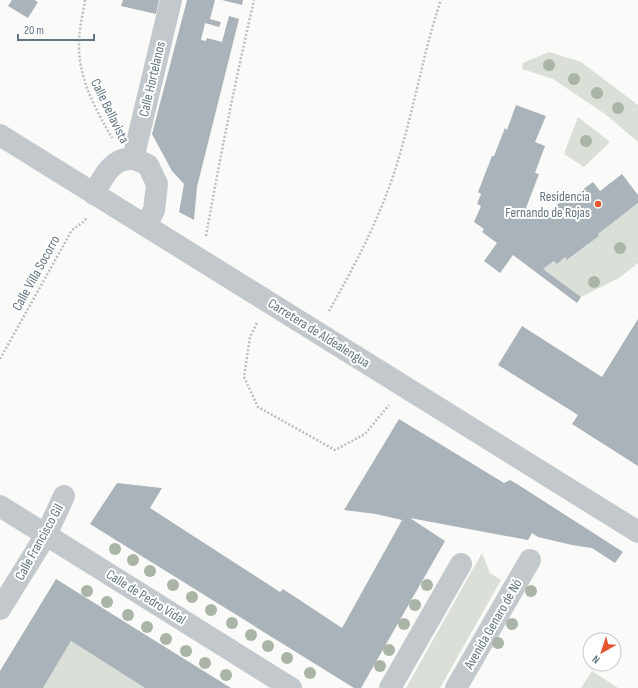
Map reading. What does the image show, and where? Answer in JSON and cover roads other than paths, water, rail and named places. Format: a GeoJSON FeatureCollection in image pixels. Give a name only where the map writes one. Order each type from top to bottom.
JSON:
{"type":"FeatureCollection","features":[{"type":"Feature","properties":{"kind":"street","name":"Calle Hortelanos"},"geometry":{"type":"LineString","coordinates":[[128,159],[171,0]]}},
{"type":"Feature","properties":{"kind":"street","name":"Carretera de Aldealengua"},"geometry":{"type":"LineString","coordinates":[[0,135],[638,532]]}},
{"type":"Feature","properties":{"kind":"street"},"geometry":{"type":"LineString","coordinates":[[94,194],[103,178],[116,162],[128,159],[148,165],[158,184],[154,210],[146,226]]}},
{"type":"Feature","properties":{"kind":"street","name":"Calle Francisco Gil"},"geometry":{"type":"LineString","coordinates":[[0,609],[46,535],[64,496]]}},
{"type":"Feature","properties":{"kind":"street","name":"Calle de Pedro Vidal"},"geometry":{"type":"LineString","coordinates":[[0,506],[291,688]]}},
{"type":"Feature","properties":{"kind":"street","name":"Avenida Genaro de Nó"},"geometry":{"type":"LineString","coordinates":[[456,688],[530,560]]}},
{"type":"Feature","properties":{"kind":"street"},"geometry":{"type":"LineString","coordinates":[[390,688],[461,564]]}},
{"type":"Feature","properties":{"kind":"place","name":"Residencia Fernando de Rojas"},"geometry":{"type":"Point","coordinates":[598,204]}}]}
